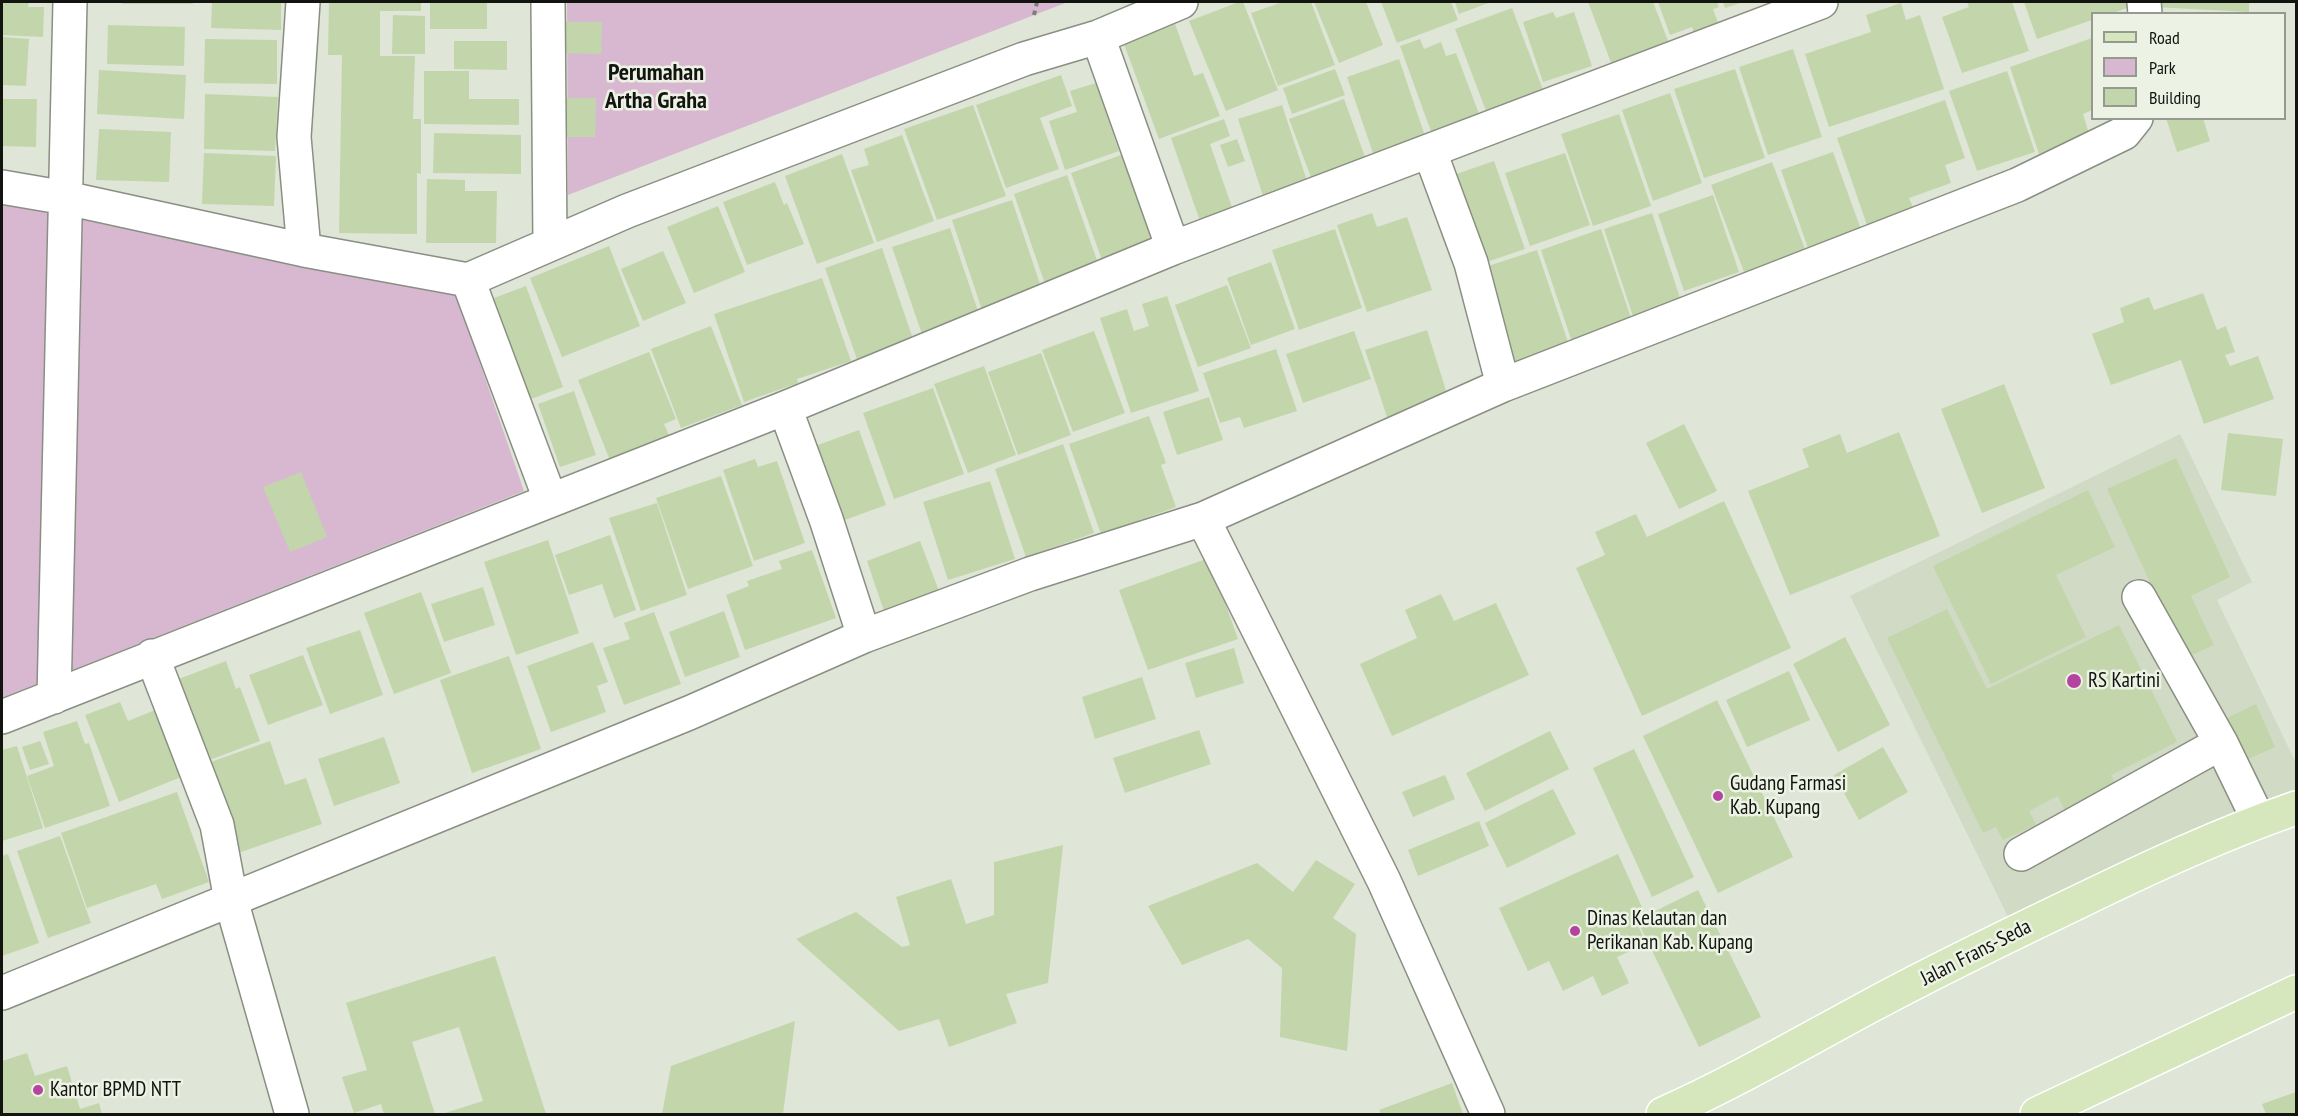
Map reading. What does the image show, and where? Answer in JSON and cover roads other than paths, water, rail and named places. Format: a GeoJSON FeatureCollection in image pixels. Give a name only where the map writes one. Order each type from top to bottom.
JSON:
{"type":"FeatureCollection","features":[{"type":"Feature","properties":{"kind":"main road","name":"Jalan Frans-Seda"},"geometry":{"type":"LineString","coordinates":[[1663,1114],[1718,1090],[1872,1005],[2142,871],[2259,821],[2296,808]]}},
{"type":"Feature","properties":{"kind":"main road"},"geometry":{"type":"LineString","coordinates":[[2056,1110],[2296,993]]}},
{"type":"Feature","properties":{"kind":"street"},"geometry":{"type":"LineString","coordinates":[[54,697],[70,2]]}},
{"type":"Feature","properties":{"kind":"street"},"geometry":{"type":"LineString","coordinates":[[303,2],[294,137],[304,250]]}},
{"type":"Feature","properties":{"kind":"street"},"geometry":{"type":"LineString","coordinates":[[548,2],[550,244]]}},
{"type":"Feature","properties":{"kind":"street"},"geometry":{"type":"LineString","coordinates":[[2,187],[66,198],[304,250],[468,280],[627,211],[1024,59],[1098,37],[1181,2]]}},
{"type":"Feature","properties":{"kind":"street"},"geometry":{"type":"LineString","coordinates":[[2,717],[784,408],[1173,248],[1821,2]]}},
{"type":"Feature","properties":{"kind":"street"},"geometry":{"type":"LineString","coordinates":[[1098,37],[1173,248]]}},
{"type":"Feature","properties":{"kind":"street"},"geometry":{"type":"LineString","coordinates":[[2,993],[689,713],[864,636],[1030,574],[1203,519],[1503,385],[2017,186],[2124,133],[2134,120]]}},
{"type":"Feature","properties":{"kind":"street"},"geometry":{"type":"LineString","coordinates":[[1430,152],[1471,263],[1503,385]]}},
{"type":"Feature","properties":{"kind":"street"},"geometry":{"type":"LineString","coordinates":[[468,280],[550,499]]}},
{"type":"Feature","properties":{"kind":"street"},"geometry":{"type":"LineString","coordinates":[[784,408],[826,519],[864,636]]}},
{"type":"Feature","properties":{"kind":"street"},"geometry":{"type":"LineString","coordinates":[[1203,519],[1384,881],[1488,1114]]}},
{"type":"Feature","properties":{"kind":"street"},"geometry":{"type":"LineString","coordinates":[[2139,597],[2221,742],[2259,821]]}},
{"type":"Feature","properties":{"kind":"street"},"geometry":{"type":"LineString","coordinates":[[152,656],[217,825],[231,900],[292,1114]]}},
{"type":"Feature","properties":{"kind":"street"},"geometry":{"type":"LineString","coordinates":[[2021,854],[2221,742]]}},
{"type":"Feature","properties":{"kind":"place","name":"RS Kartini"},"geometry":{"type":"Point","coordinates":[2074,681]}},
{"type":"Feature","properties":{"kind":"place","name":"Gudang Farmasi Kab. Kupang"},"geometry":{"type":"Point","coordinates":[1718,796]}},
{"type":"Feature","properties":{"kind":"place","name":"Dinas Kelautan dan Perikanan Kab. Kupang"},"geometry":{"type":"Point","coordinates":[1575,931]}},
{"type":"Feature","properties":{"kind":"place","name":"Kantor BPMD NTT"},"geometry":{"type":"Point","coordinates":[38,1090]}},
{"type":"Feature","properties":{"kind":"district","name":"Perumahan Artha Graha"},"geometry":{"type":"Point","coordinates":[656,87]}}]}
